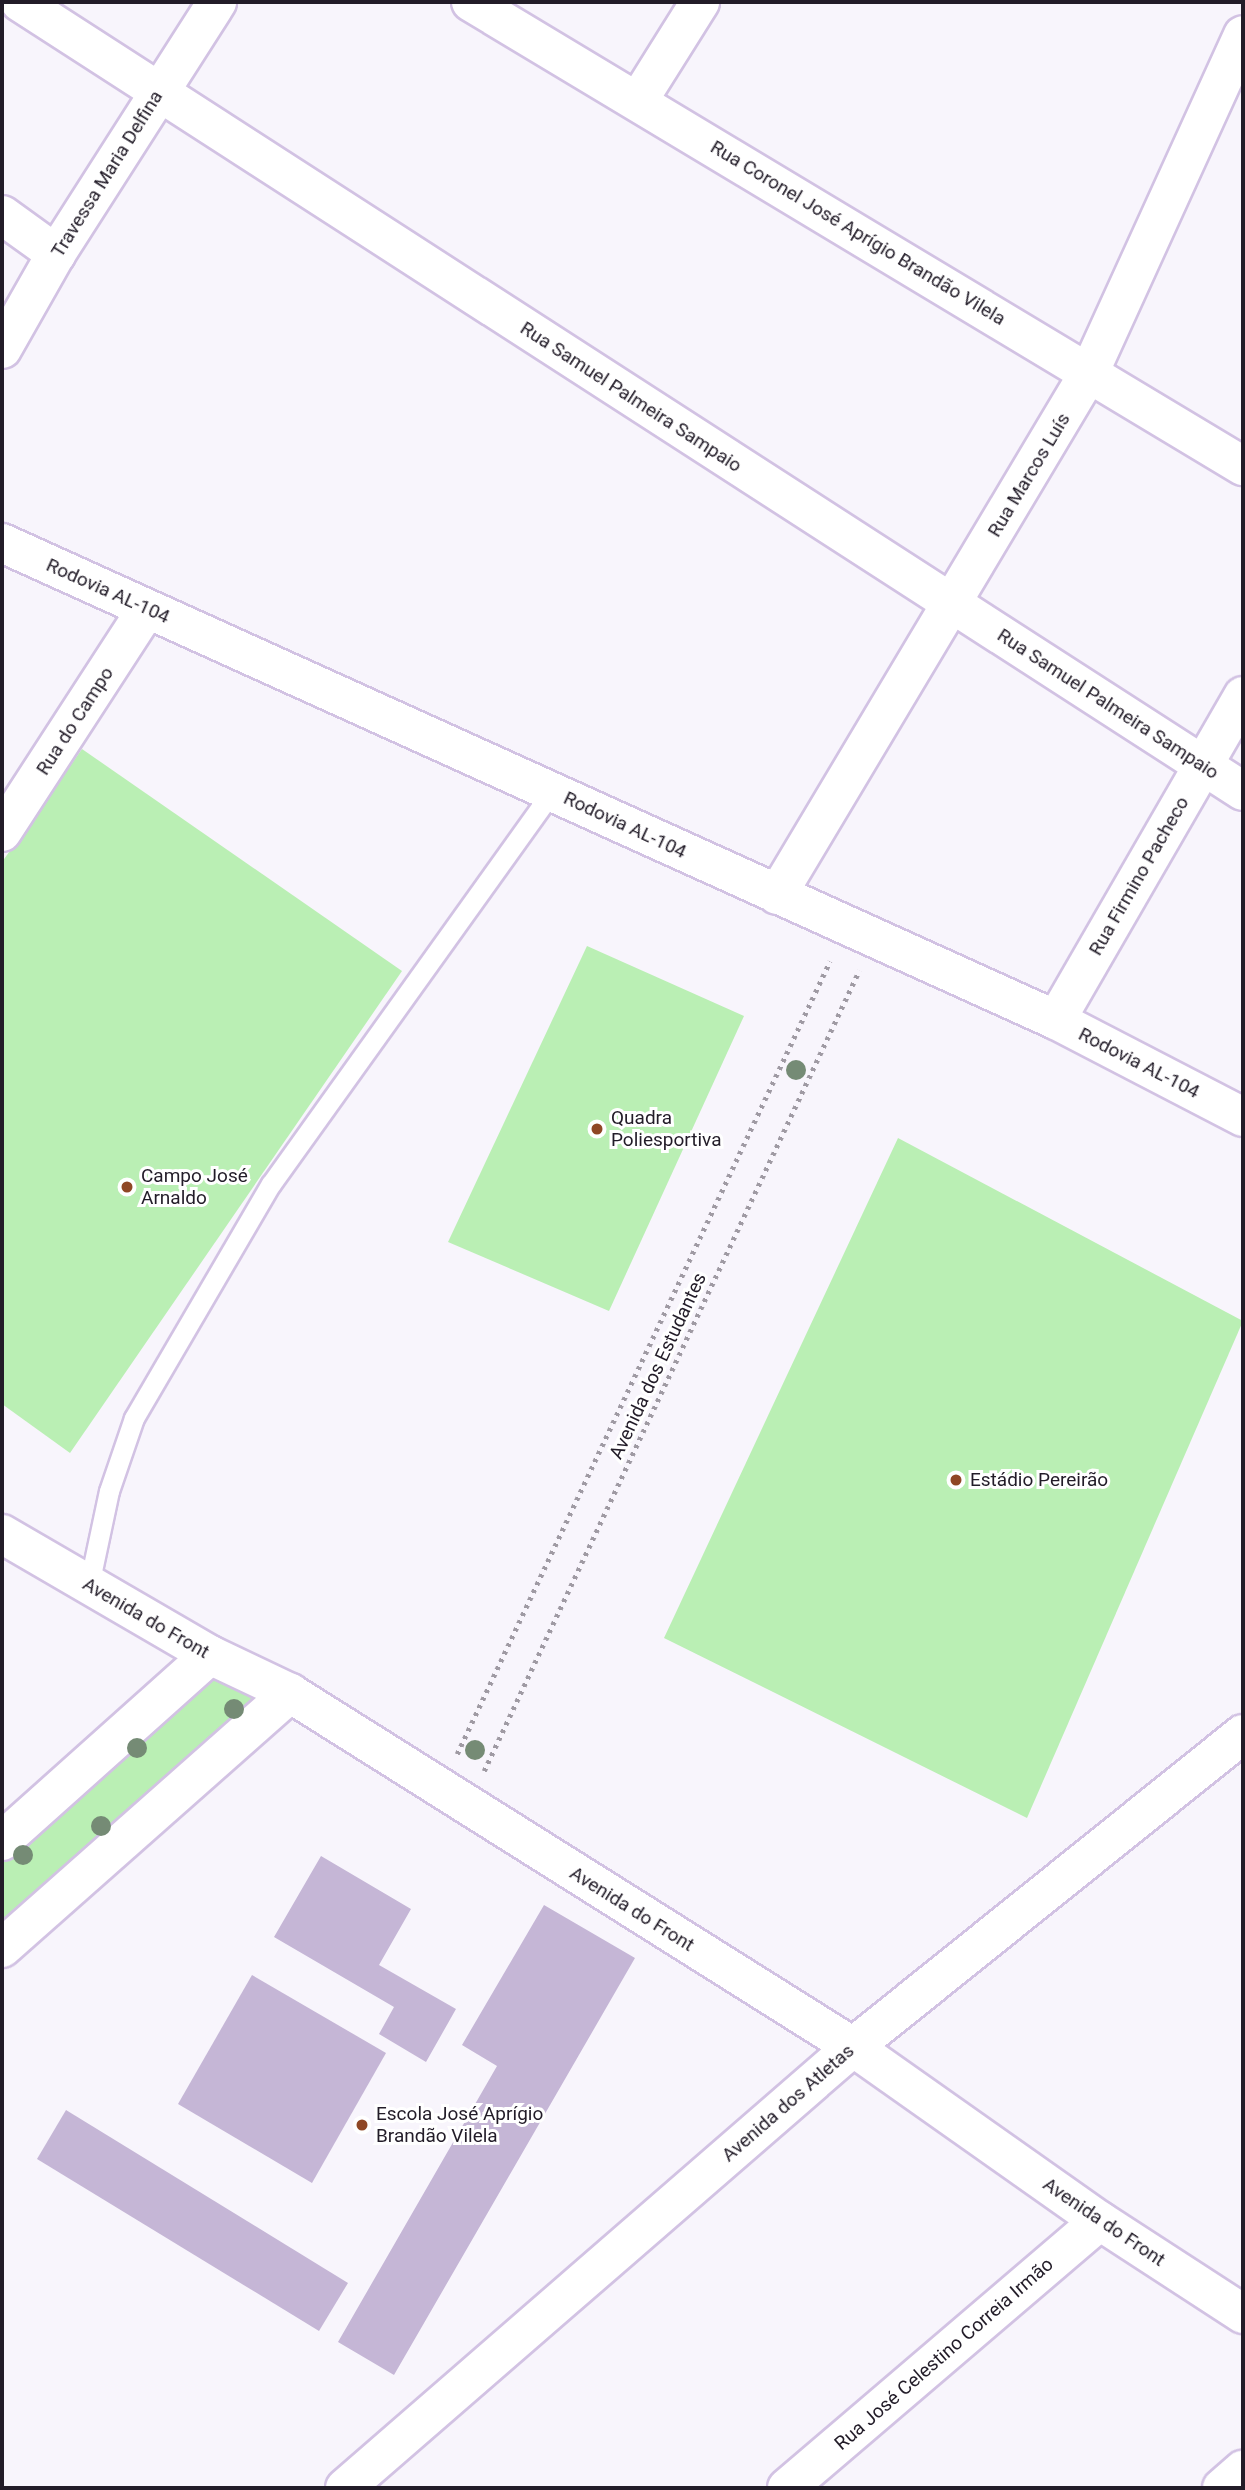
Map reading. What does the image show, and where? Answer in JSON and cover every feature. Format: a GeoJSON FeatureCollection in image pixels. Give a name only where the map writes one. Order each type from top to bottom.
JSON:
{"type":"FeatureCollection","features":[{"type":"Feature","properties":{"kind":"street","name":"Rua Samuel Palmeira Sampaio"},"geometry":{"type":"LineString","coordinates":[[20,2],[1243,791]]}},
{"type":"Feature","properties":{"kind":"street","name":"Travessa Maria Delfina"},"geometry":{"type":"LineString","coordinates":[[2,349],[57,254],[217,2]]}},
{"type":"Feature","properties":{"kind":"street","name":"Rua Coronel José Aprígio Brandão Vilela"},"geometry":{"type":"LineString","coordinates":[[471,2],[1090,371],[1243,466]]}},
{"type":"Feature","properties":{"kind":"street"},"geometry":{"type":"LineString","coordinates":[[638,101],[700,2]]}},
{"type":"Feature","properties":{"kind":"street","name":"Rua Marcos Luís"},"geometry":{"type":"LineString","coordinates":[[777,895],[1090,371],[1243,35]]}},
{"type":"Feature","properties":{"kind":"street"},"geometry":{"type":"LineString","coordinates":[[2,215],[57,254]]}},
{"type":"Feature","properties":{"kind":"street","name":"Rodovia AL-104"},"geometry":{"type":"LineString","coordinates":[[2,543],[1056,1020],[1243,1117]]}},
{"type":"Feature","properties":{"kind":"street","name":"Rua do Campo"},"geometry":{"type":"LineString","coordinates":[[2,832],[148,608]]}},
{"type":"Feature","properties":{"kind":"street","name":"Rua Firmino Pacheco"},"geometry":{"type":"LineString","coordinates":[[1056,1020],[1243,696]]}},
{"type":"Feature","properties":{"kind":"street","name":"Avenida do Front"},"geometry":{"type":"LineString","coordinates":[[2,1534],[209,1656],[289,1693],[853,2047],[1100,2221],[1243,2314]]}},
{"type":"Feature","properties":{"kind":"street"},"geometry":{"type":"LineString","coordinates":[[2,1841],[16,1806],[209,1656]]}},
{"type":"Feature","properties":{"kind":"street"},"geometry":{"type":"LineString","coordinates":[[2,1948],[289,1693]]}},
{"type":"Feature","properties":{"kind":"street","name":"Avenida dos Atletas"},"geometry":{"type":"LineString","coordinates":[[345,2488],[853,2047],[1243,1734]]}},
{"type":"Feature","properties":{"kind":"street","name":"Rua José Celestino Correia Irmão"},"geometry":{"type":"LineString","coordinates":[[787,2488],[1100,2221]]}},
{"type":"Feature","properties":{"kind":"street"},"geometry":{"type":"LineString","coordinates":[[1222,2488],[1243,2470]]}},
{"type":"Feature","properties":{"kind":"lane"},"geometry":{"type":"LineString","coordinates":[[89,1585],[109,1491],[134,1418],[148,1394],[271,1184],[552,792]]}},
{"type":"Feature","properties":{"kind":"path","name":"Avenida dos Estudantes"},"geometry":{"type":"LineString","coordinates":[[454,1799],[861,932]]}},
{"type":"Feature","properties":{"kind":"path","name":"Avenida dos Estudantes"},"geometry":{"type":"LineString","coordinates":[[454,1799],[861,932]]}},
{"type":"Feature","properties":{"kind":"green space","name":"Campo José Arnaldo"},"geometry":{"type":"Polygon","coordinates":[[[82,749],[402,971],[70,1453],[2,1404],[2,862],[82,749]]]}},
{"type":"Feature","properties":{"kind":"green space","name":"Quadra Poliesportiva"},"geometry":{"type":"Polygon","coordinates":[[[587,946],[744,1016],[609,1311],[448,1242],[587,946]]]}},
{"type":"Feature","properties":{"kind":"green space","name":"Estádio Pereirão"},"geometry":{"type":"Polygon","coordinates":[[[898,1138],[1243,1321],[1027,1818],[664,1638],[898,1138]]]}},
{"type":"Feature","properties":{"kind":"green space"},"geometry":{"type":"Polygon","coordinates":[[[213,1657],[280,1694],[2,1939],[2,1843],[213,1657]]]}},
{"type":"Feature","properties":{"kind":"building"},"geometry":{"type":"Polygon","coordinates":[[[321,1856],[411,1909],[379,1965],[456,2009],[426,2062],[379,2034],[394,2007],[274,1937],[321,1856]]]}},
{"type":"Feature","properties":{"kind":"building"},"geometry":{"type":"Polygon","coordinates":[[[544,1905],[635,1958],[394,2375],[338,2342],[497,2066],[462,2045],[544,1905]]]}},
{"type":"Feature","properties":{"kind":"building"},"geometry":{"type":"Polygon","coordinates":[[[252,1975],[386,2053],[312,2183],[178,2104],[252,1975]]]}},
{"type":"Feature","properties":{"kind":"building"},"geometry":{"type":"Polygon","coordinates":[[[66,2110],[348,2283],[319,2331],[37,2159],[66,2110]]]}},
{"type":"Feature","properties":{"kind":"place","name":"Quadra Poliesportiva"},"geometry":{"type":"Point","coordinates":[597,1129]}},
{"type":"Feature","properties":{"kind":"place","name":"Campo José Arnaldo"},"geometry":{"type":"Point","coordinates":[127,1187]}},
{"type":"Feature","properties":{"kind":"place","name":"Estádio Pereirão"},"geometry":{"type":"Point","coordinates":[956,1480]}},
{"type":"Feature","properties":{"kind":"place","name":"Escola José Aprígio Brandão Vilela"},"geometry":{"type":"Point","coordinates":[362,2125]}}]}
